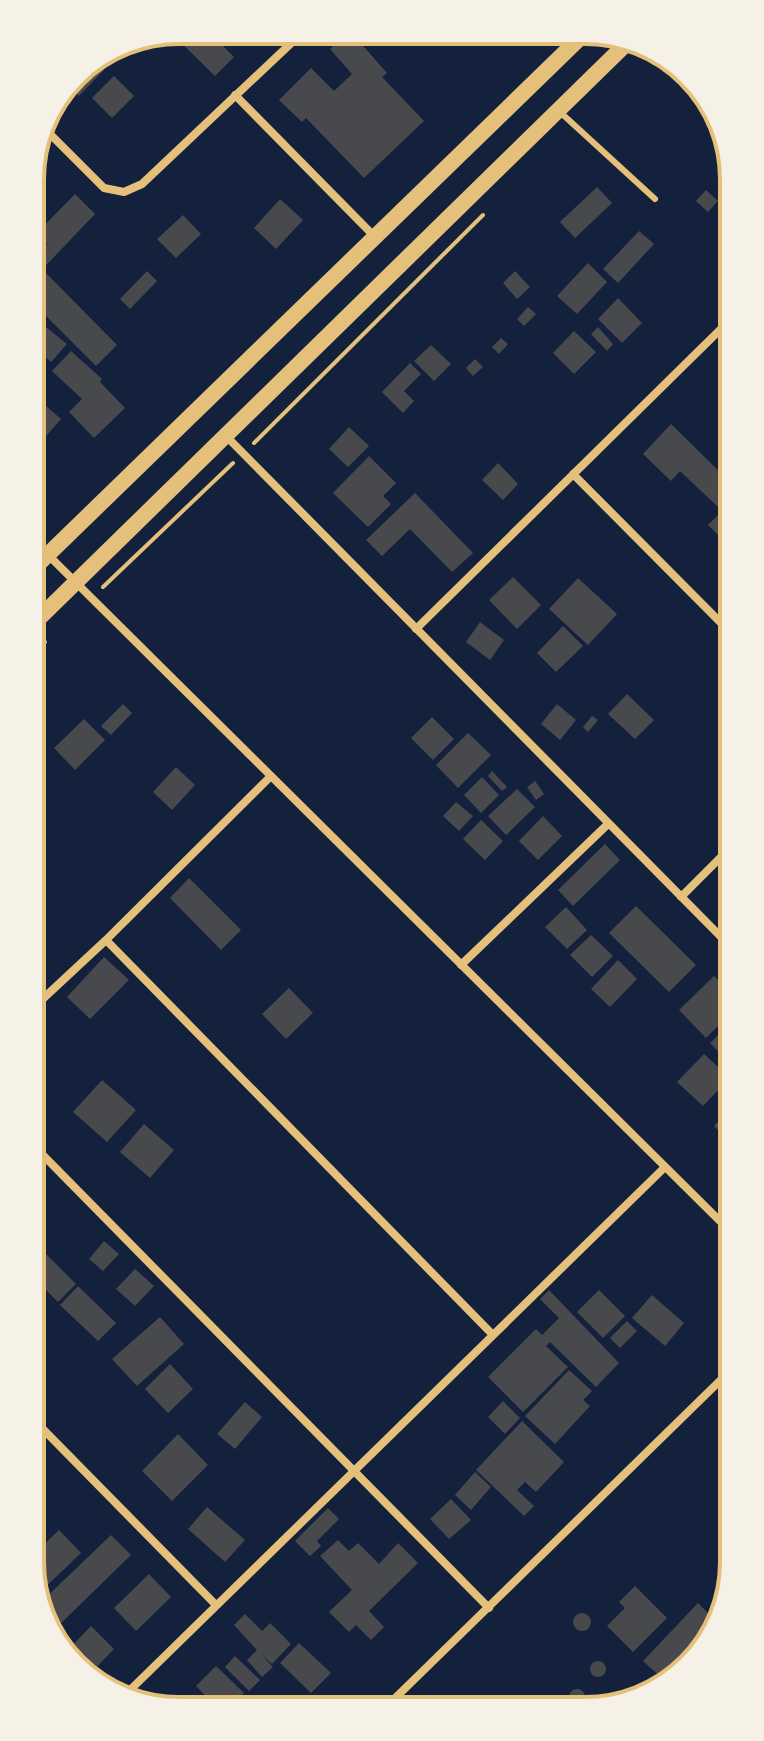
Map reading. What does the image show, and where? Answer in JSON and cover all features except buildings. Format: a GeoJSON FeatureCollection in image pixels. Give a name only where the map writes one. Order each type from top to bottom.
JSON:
{"type":"FeatureCollection","features":[{"type":"Feature","properties":{"kind":"main road"},"geometry":{"type":"LineString","coordinates":[[44,557],[574,44]]}},
{"type":"Feature","properties":{"kind":"main road"},"geometry":{"type":"LineString","coordinates":[[44,613],[620,49]]}},
{"type":"Feature","properties":{"kind":"street"},"geometry":{"type":"LineString","coordinates":[[52,136],[104,188],[124,192],[142,184],[290,44]]}},
{"type":"Feature","properties":{"kind":"street"},"geometry":{"type":"LineString","coordinates":[[235,95],[376,238]]}},
{"type":"Feature","properties":{"kind":"street"},"geometry":{"type":"LineString","coordinates":[[416,629],[720,330]]}},
{"type":"Feature","properties":{"kind":"street"},"geometry":{"type":"LineString","coordinates":[[226,436],[720,936]]}},
{"type":"Feature","properties":{"kind":"street"},"geometry":{"type":"LineString","coordinates":[[573,474],[720,622]]}},
{"type":"Feature","properties":{"kind":"street"},"geometry":{"type":"LineString","coordinates":[[44,551],[720,1221]]}},
{"type":"Feature","properties":{"kind":"street"},"geometry":{"type":"LineString","coordinates":[[44,998],[271,776]]}},
{"type":"Feature","properties":{"kind":"street"},"geometry":{"type":"LineString","coordinates":[[461,965],[608,824]]}},
{"type":"Feature","properties":{"kind":"street"},"geometry":{"type":"LineString","coordinates":[[681,897],[720,858]]}},
{"type":"Feature","properties":{"kind":"street"},"geometry":{"type":"LineString","coordinates":[[106,940],[493,1335]]}},
{"type":"Feature","properties":{"kind":"street"},"geometry":{"type":"LineString","coordinates":[[44,1156],[489,1608]]}},
{"type":"Feature","properties":{"kind":"street"},"geometry":{"type":"LineString","coordinates":[[132,1688],[665,1167]]}},
{"type":"Feature","properties":{"kind":"street"},"geometry":{"type":"LineString","coordinates":[[396,1697],[720,1381]]}},
{"type":"Feature","properties":{"kind":"street"},"geometry":{"type":"LineString","coordinates":[[44,1430],[216,1605]]}},
{"type":"Feature","properties":{"kind":"lane"},"geometry":{"type":"LineString","coordinates":[[557,109],[655,199]]}},
{"type":"Feature","properties":{"kind":"path"},"geometry":{"type":"LineString","coordinates":[[91,598],[243,454],[485,212]]}},
{"type":"Feature","properties":{"kind":"path"},"geometry":{"type":"LineString","coordinates":[[44,643],[52,636]]}}]}
